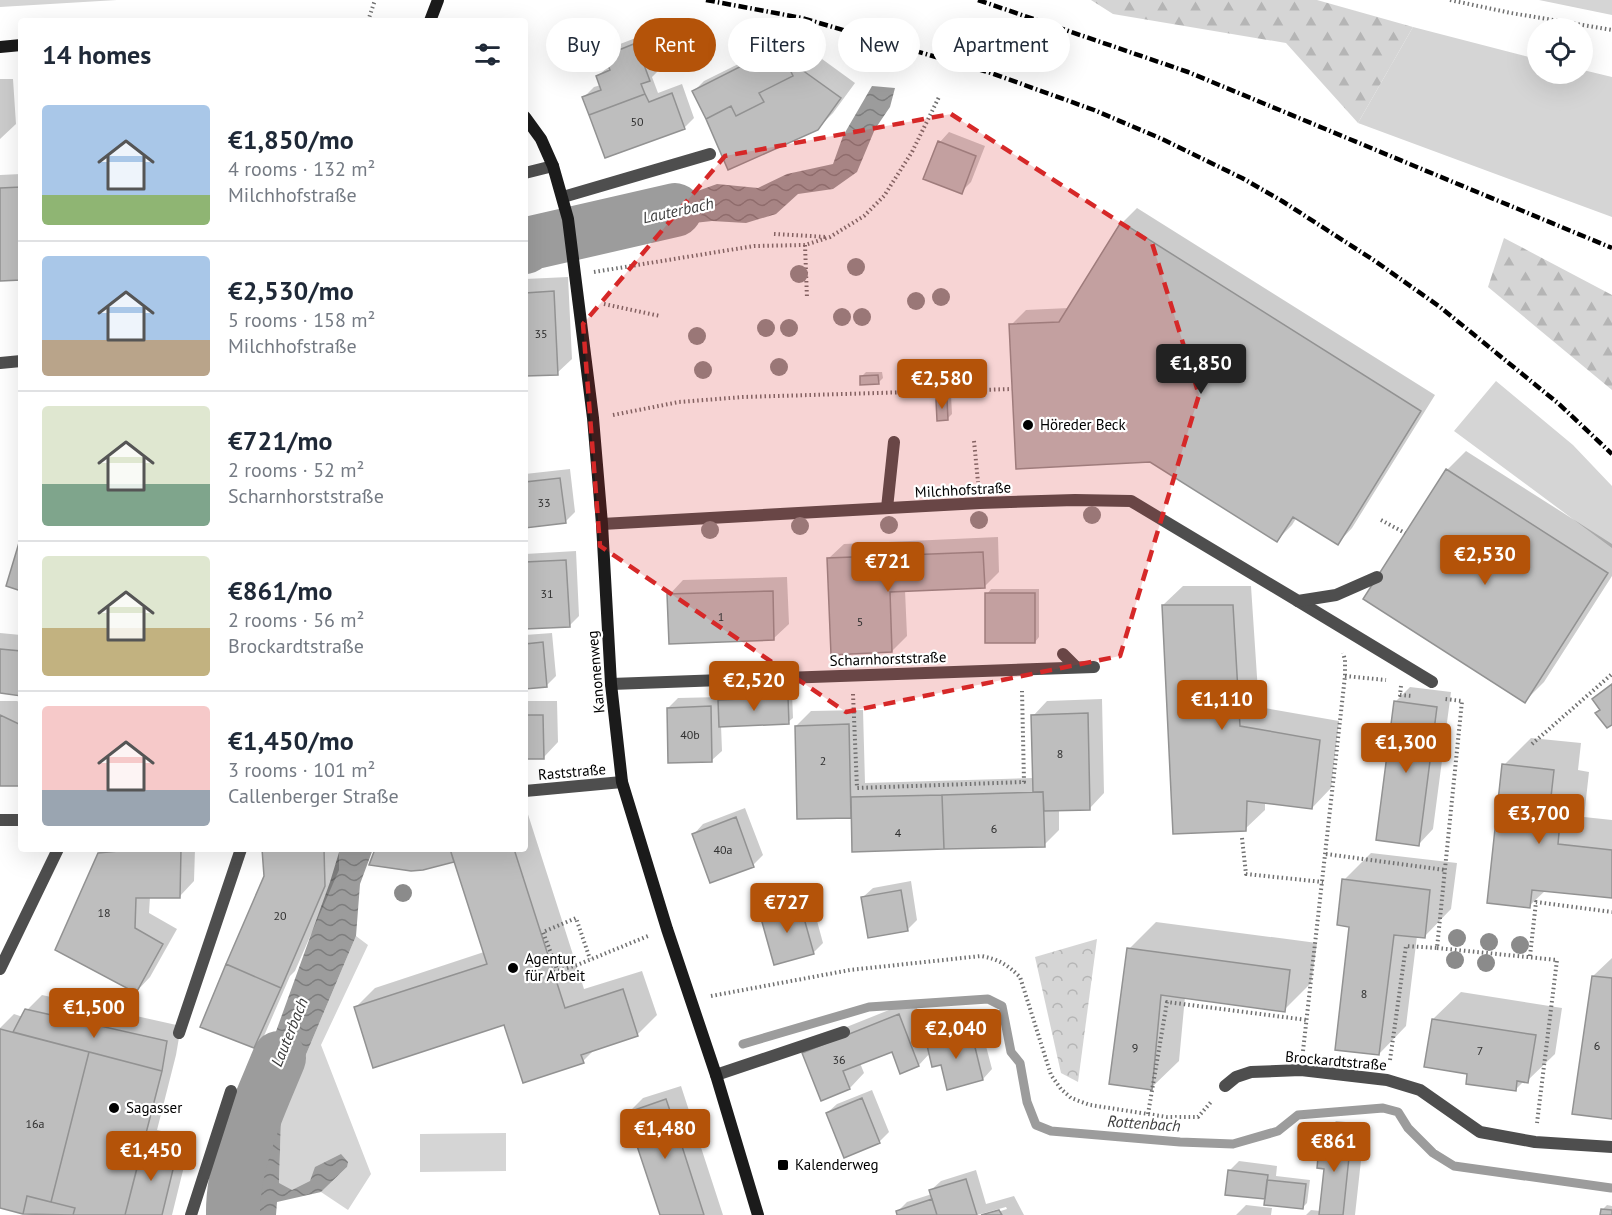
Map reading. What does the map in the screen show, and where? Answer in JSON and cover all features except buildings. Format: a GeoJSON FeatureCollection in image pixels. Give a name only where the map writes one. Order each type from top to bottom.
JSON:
{"type":"FeatureCollection","features":[{"type":"Feature","properties":{"kind":"street"},"geometry":{"type":"LineString","coordinates":[[431,18],[438,0]]}},
{"type":"Feature","properties":{"kind":"street"},"geometry":{"type":"LineString","coordinates":[[0,47],[18,45]]}},
{"type":"Feature","properties":{"kind":"street","name":"Kanonenweg"},"geometry":{"type":"LineString","coordinates":[[528,121],[541,139],[563,197],[576,273],[593,418],[602,524],[611,684],[622,782],[667,929],[716,1075],[758,1215]]}},
{"type":"Feature","properties":{"kind":"street"},"geometry":{"type":"LineString","coordinates":[[563,197],[710,154]]}},
{"type":"Feature","properties":{"kind":"street"},"geometry":{"type":"LineString","coordinates":[[528,172],[553,166]]}},
{"type":"Feature","properties":{"kind":"street"},"geometry":{"type":"LineString","coordinates":[[0,363],[18,361]]}},
{"type":"Feature","properties":{"kind":"street"},"geometry":{"type":"LineString","coordinates":[[887,508],[894,442]]}},
{"type":"Feature","properties":{"kind":"street","name":"Milchhofstraße"},"geometry":{"type":"LineString","coordinates":[[602,524],[980,503],[1131,501],[1432,682]]}},
{"type":"Feature","properties":{"kind":"street"},"geometry":{"type":"LineString","coordinates":[[1299,601],[1336,595],[1377,577]]}},
{"type":"Feature","properties":{"kind":"street"},"geometry":{"type":"LineString","coordinates":[[1063,654],[1076,667]]}},
{"type":"Feature","properties":{"kind":"street","name":"Scharnhorststraße"},"geometry":{"type":"LineString","coordinates":[[611,684],[1094,667]]}},
{"type":"Feature","properties":{"kind":"street","name":"Raststraße"},"geometry":{"type":"LineString","coordinates":[[528,791],[622,782]]}},
{"type":"Feature","properties":{"kind":"street"},"geometry":{"type":"LineString","coordinates":[[0,820],[18,819]]}},
{"type":"Feature","properties":{"kind":"street"},"geometry":{"type":"LineString","coordinates":[[0,969],[57,852]]}},
{"type":"Feature","properties":{"kind":"street"},"geometry":{"type":"LineString","coordinates":[[179,1033],[240,852]]}},
{"type":"Feature","properties":{"kind":"street"},"geometry":{"type":"LineString","coordinates":[[716,1075],[844,1032]]}},
{"type":"Feature","properties":{"kind":"street","name":"Brockardtstraße"},"geometry":{"type":"LineString","coordinates":[[1225,1086],[1236,1077],[1251,1072],[1301,1070],[1387,1080],[1420,1090],[1480,1132],[1535,1142],[1612,1147]]}},
{"type":"Feature","properties":{"kind":"street"},"geometry":{"type":"LineString","coordinates":[[191,1215],[231,1091]]}},
{"type":"Feature","properties":{"kind":"path"},"geometry":{"type":"LineString","coordinates":[[369,18],[375,0]]}},
{"type":"Feature","properties":{"kind":"path"},"geometry":{"type":"LineString","coordinates":[[1450,0],[1612,30]]}},
{"type":"Feature","properties":{"kind":"path"},"geometry":{"type":"LineString","coordinates":[[576,273],[754,246],[805,245],[830,237],[864,216],[884,196],[912,152],[939,97]]}},
{"type":"Feature","properties":{"kind":"path"},"geometry":{"type":"LineString","coordinates":[[774,234],[830,237]]}},
{"type":"Feature","properties":{"kind":"path"},"geometry":{"type":"LineString","coordinates":[[805,245],[807,298]]}},
{"type":"Feature","properties":{"kind":"path"},"geometry":{"type":"LineString","coordinates":[[604,304],[660,316]]}},
{"type":"Feature","properties":{"kind":"path"},"geometry":{"type":"LineString","coordinates":[[593,418],[679,402],[743,397],[1012,388]]}},
{"type":"Feature","properties":{"kind":"path"},"geometry":{"type":"LineString","coordinates":[[974,441],[980,503]]}},
{"type":"Feature","properties":{"kind":"path"},"geometry":{"type":"LineString","coordinates":[[1381,520],[1405,533]]}},
{"type":"Feature","properties":{"kind":"path"},"geometry":{"type":"LineString","coordinates":[[1301,1070],[1345,676],[1345,660],[1332,622]]}},
{"type":"Feature","properties":{"kind":"path"},"geometry":{"type":"LineString","coordinates":[[853,675],[857,788],[1000,783],[1024,782],[1022,669]]}},
{"type":"Feature","properties":{"kind":"path"},"geometry":{"type":"LineString","coordinates":[[1532,744],[1612,674]]}},
{"type":"Feature","properties":{"kind":"path"},"geometry":{"type":"LineString","coordinates":[[1345,676],[1390,681]]}},
{"type":"Feature","properties":{"kind":"path"},"geometry":{"type":"LineString","coordinates":[[1401,682],[1400,694],[1421,697]]}},
{"type":"Feature","properties":{"kind":"path"},"geometry":{"type":"LineString","coordinates":[[1437,948],[1462,701],[1441,699]]}},
{"type":"Feature","properties":{"kind":"path"},"geometry":{"type":"LineString","coordinates":[[1242,838],[1246,874],[1323,882]]}},
{"type":"Feature","properties":{"kind":"path"},"geometry":{"type":"LineString","coordinates":[[1326,854],[1445,870]]}},
{"type":"Feature","properties":{"kind":"path"},"geometry":{"type":"LineString","coordinates":[[1530,956],[1536,902],[1612,912]]}},
{"type":"Feature","properties":{"kind":"path"},"geometry":{"type":"LineString","coordinates":[[590,959],[576,918],[543,932],[556,972],[590,959],[667,929]]}},
{"type":"Feature","properties":{"kind":"path"},"geometry":{"type":"LineString","coordinates":[[1387,1080],[1406,946],[1557,960],[1535,1142]]}},
{"type":"Feature","properties":{"kind":"path"},"geometry":{"type":"LineString","coordinates":[[692,1000],[850,970],[981,956],[996,959],[1008,965],[1020,977],[1051,1075],[1071,1098],[1090,1106],[1167,1117],[1198,1117],[1225,1086]]}},
{"type":"Feature","properties":{"kind":"path"},"geometry":{"type":"LineString","coordinates":[[1148,1114],[1167,1002],[1307,1020]]}},
{"type":"Feature","properties":{"kind":"highlighted area"},"geometry":{"type":"Polygon","coordinates":[[[951,114],[1152,243],[1199,395],[1120,656],[846,712],[600,546],[583,324],[725,156],[951,114]]]}},
{"type":"Feature","properties":{"kind":"green space"},"geometry":{"type":"Polygon","coordinates":[[[0,0],[117,0],[0,7],[0,0]]]}},
{"type":"Feature","properties":{"kind":"green space"},"geometry":{"type":"Polygon","coordinates":[[[1091,0],[1317,0],[1413,27],[1358,123],[1286,43],[1113,14],[1091,0]]]}},
{"type":"Feature","properties":{"kind":"green space"},"geometry":{"type":"Polygon","coordinates":[[[1539,0],[1612,0],[1612,15],[1539,0]]]}},
{"type":"Feature","properties":{"kind":"green space"},"geometry":{"type":"Polygon","coordinates":[[[1413,27],[1527,56],[1527,84],[1593,84],[1593,72],[1612,77],[1612,217],[1358,123],[1413,27]]]}},
{"type":"Feature","properties":{"kind":"green space"},"geometry":{"type":"Polygon","coordinates":[[[1504,238],[1612,295],[1612,390],[1488,287],[1504,238]]]}},
{"type":"Feature","properties":{"kind":"green space"},"geometry":{"type":"Polygon","coordinates":[[[1496,381],[1573,445],[1612,486],[1612,548],[1454,431],[1496,381]]]}},
{"type":"Feature","properties":{"kind":"green space"},"geometry":{"type":"Polygon","coordinates":[[[356,936],[368,945],[321,1045],[371,1174],[348,1210],[321,1192],[347,1167],[292,1191],[279,1184],[281,1120],[356,936]]]}},
{"type":"Feature","properties":{"kind":"green space"},"geometry":{"type":"Polygon","coordinates":[[[1097,939],[1078,1082],[1061,1073],[1035,957],[1097,939]]]}},
{"type":"Feature","properties":{"kind":"green space"},"geometry":{"type":"Polygon","coordinates":[[[506,1133],[506,1171],[420,1172],[420,1134],[506,1133]]]}},
{"type":"Feature","properties":{"kind":"water"},"geometry":{"type":"Polygon","coordinates":[[[872,86],[895,88],[890,107],[875,129],[857,172],[833,189],[798,194],[776,214],[746,223],[712,221],[685,224],[605,243],[602,213],[653,207],[717,184],[758,188],[787,174],[833,164],[843,136],[872,86]]]}},
{"type":"Feature","properties":{"kind":"water"},"geometry":{"type":"Polygon","coordinates":[[[537,239],[542,265],[528,271],[528,242],[537,239]]]}},
{"type":"Feature","properties":{"kind":"water"},"geometry":{"type":"Polygon","coordinates":[[[339,852],[372,852],[360,884],[356,936],[281,1120],[279,1183],[292,1190],[310,1181],[315,1167],[341,1154],[348,1162],[347,1167],[321,1192],[277,1202],[276,1215],[247,1215],[260,1190],[252,1150],[249,1106],[339,852]]]}},
{"type":"Feature","properties":{"kind":"waterway","name":"Lauterbach"},"geometry":{"type":"LineString","coordinates":[[528,245],[675,210]]}},
{"type":"Feature","properties":{"kind":"waterway","name":"Rottenbach"},"geometry":{"type":"LineString","coordinates":[[743,1044],[869,1007],[988,999],[1002,1006],[1011,1052],[1020,1063],[1027,1102],[1036,1125],[1051,1131],[1233,1144],[1278,1131],[1298,1115],[1383,1108],[1398,1112],[1408,1128],[1433,1153],[1454,1166],[1611,1188]]}},
{"type":"Feature","properties":{"kind":"waterway","name":"Lauterbach"},"geometry":{"type":"LineString","coordinates":[[233,1215],[234,1195],[242,1155],[255,1115],[279,1058]]}},
{"type":"Feature","properties":{"kind":"railway"},"geometry":{"type":"LineString","coordinates":[[706,0],[802,18],[991,73],[1094,110],[1162,139],[1242,178],[1375,261],[1440,307],[1559,404],[1612,454]]}},
{"type":"Feature","properties":{"kind":"railway"},"geometry":{"type":"LineString","coordinates":[[978,0],[1188,72],[1612,248]]}},
{"type":"Feature","properties":{"kind":"place","name":"Höreder Beck"},"geometry":{"type":"Point","coordinates":[1028,425]}},
{"type":"Feature","properties":{"kind":"place","name":"Agentur für Arbeit"},"geometry":{"type":"Point","coordinates":[513,968]}},
{"type":"Feature","properties":{"kind":"place","name":"Sagasser"},"geometry":{"type":"Point","coordinates":[114,1108]}},
{"type":"Feature","properties":{"kind":"place","name":"Kalenderweg"},"geometry":{"type":"Point","coordinates":[783,1165]}}]}
